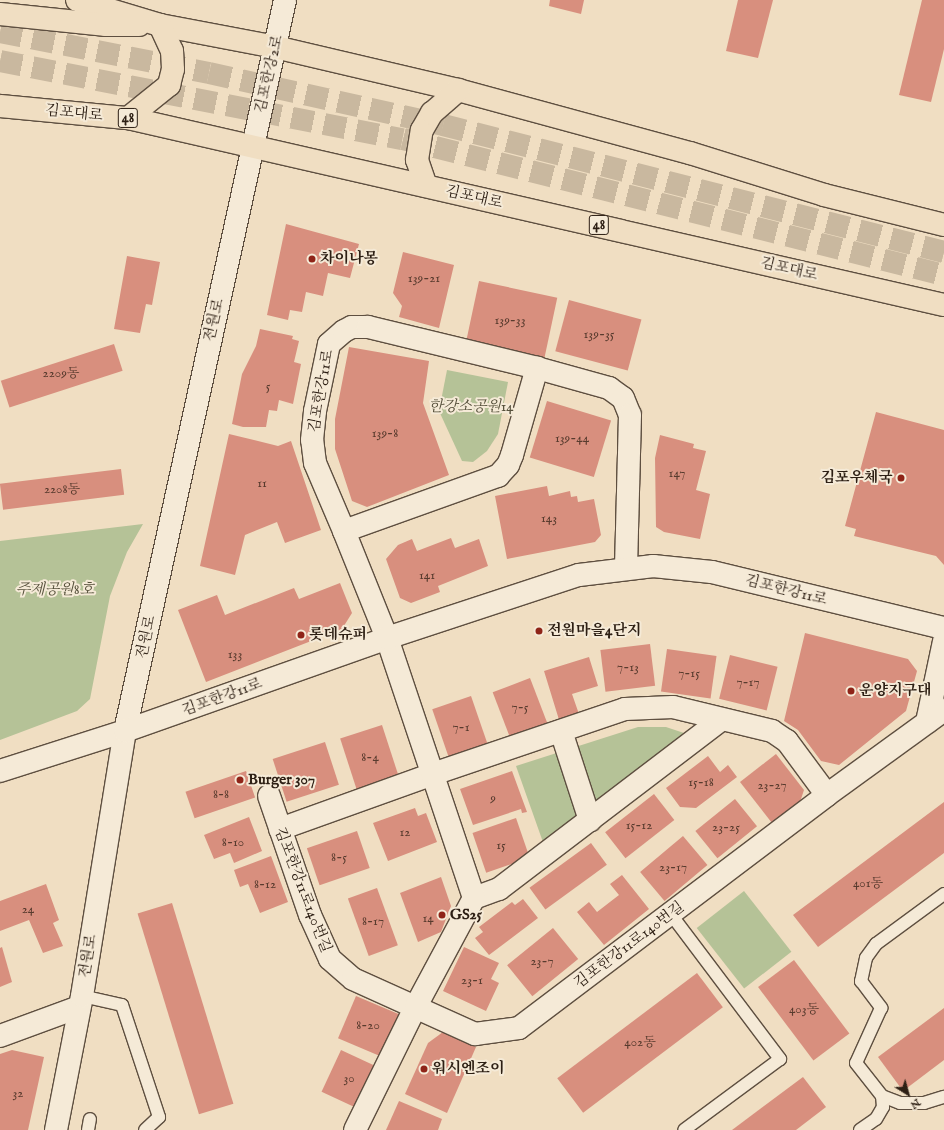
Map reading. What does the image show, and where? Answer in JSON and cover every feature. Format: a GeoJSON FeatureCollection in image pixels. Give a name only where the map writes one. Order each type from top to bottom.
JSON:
{"type":"FeatureCollection","features":[{"type":"Feature","properties":{"kind":"main road"},"geometry":{"type":"LineString","coordinates":[[77,0],[160,25],[275,48],[458,90],[690,154],[824,194],[944,225]]}},
{"type":"Feature","properties":{"kind":"main road"},"geometry":{"type":"LineString","coordinates":[[0,14],[106,25],[160,25]]}},
{"type":"Feature","properties":{"kind":"main road"},"geometry":{"type":"LineString","coordinates":[[128,118],[169,85],[173,69],[172,51],[160,25]]}},
{"type":"Feature","properties":{"kind":"main road"},"geometry":{"type":"LineString","coordinates":[[426,186],[417,160],[422,130],[432,113],[458,90]]}},
{"type":"Feature","properties":{"kind":"main road","name":"김포대로"},"geometry":{"type":"LineString","coordinates":[[0,106],[128,118],[944,305]]}},
{"type":"Feature","properties":{"kind":"street","name":"김포한강2로"},"geometry":{"type":"LineString","coordinates":[[253,147],[285,0]]}},
{"type":"Feature","properties":{"kind":"street","name":"전원로"},"geometry":{"type":"LineString","coordinates":[[56,1130],[80,1002],[125,731],[253,147]]}},
{"type":"Feature","properties":{"kind":"street","name":"김포한강11로"},"geometry":{"type":"LineString","coordinates":[[387,638],[315,463],[312,440],[329,344],[344,331],[352,327],[368,327],[537,368],[609,388],[623,398],[630,415],[626,568]]}},
{"type":"Feature","properties":{"kind":"street"},"geometry":{"type":"LineString","coordinates":[[344,531],[498,476],[510,460],[537,368]]}},
{"type":"Feature","properties":{"kind":"street","name":"김포한강11로"},"geometry":{"type":"LineString","coordinates":[[0,778],[125,731],[387,638],[579,575],[626,568],[653,566],[712,572],[944,628]]}},
{"type":"Feature","properties":{"kind":"street"},"geometry":{"type":"LineString","coordinates":[[387,638],[474,898]]}},
{"type":"Feature","properties":{"kind":"street"},"geometry":{"type":"LineString","coordinates":[[939,716],[944,641]]}},
{"type":"Feature","properties":{"kind":"street"},"geometry":{"type":"LineString","coordinates":[[280,829],[433,774],[561,732],[625,709],[673,707],[772,731],[787,741],[827,795]]}},
{"type":"Feature","properties":{"kind":"street","name":"김포한강11로140번길"},"geometry":{"type":"LineString","coordinates":[[269,796],[310,915],[330,960],[353,979],[416,1006],[475,1034],[519,1028],[827,795],[939,716]]}},
{"type":"Feature","properties":{"kind":"street"},"geometry":{"type":"LineString","coordinates":[[355,1130],[416,1006],[474,898],[498,889],[722,718]]}},
{"type":"Feature","properties":{"kind":"street","name":"김포한강11로"},"geometry":{"type":"LineString","coordinates":[[0,771],[125,731]]}},
{"type":"Feature","properties":{"kind":"street"},"geometry":{"type":"LineString","coordinates":[[561,732],[590,820]]}},
{"type":"Feature","properties":{"kind":"street"},"geometry":{"type":"LineString","coordinates":[[0,1036],[80,1002]]}},
{"type":"Feature","properties":{"kind":"lane"},"geometry":{"type":"LineString","coordinates":[[944,894],[876,944],[866,958],[861,981],[881,1008],[856,1063],[882,1096],[900,1102],[924,1103],[944,1097]]}},
{"type":"Feature","properties":{"kind":"lane"},"geometry":{"type":"LineString","coordinates":[[670,913],[780,1060],[684,1130]]}},
{"type":"Feature","properties":{"kind":"lane"},"geometry":{"type":"LineString","coordinates":[[80,1002],[122,1005],[159,1117],[145,1130]]}},
{"type":"Feature","properties":{"kind":"lane"},"geometry":{"type":"LineString","coordinates":[[860,1130],[876,1119],[882,1107],[882,1096]]}},
{"type":"Feature","properties":{"kind":"green space","name":"한강소공원14"},"geometry":{"type":"Polygon","coordinates":[[[447,370],[508,382],[498,434],[487,451],[473,462],[462,461],[439,411],[447,370]]]}},
{"type":"Feature","properties":{"kind":"green space","name":"주제공원8호"},"geometry":{"type":"Polygon","coordinates":[[[143,524],[127,552],[110,596],[90,699],[77,711],[0,740],[0,541],[143,524]]]}},
{"type":"Feature","properties":{"kind":"green space"},"geometry":{"type":"Polygon","coordinates":[[[638,727],[666,727],[690,735],[544,845],[516,766],[638,727]]]}},
{"type":"Feature","properties":{"kind":"green space"},"geometry":{"type":"Polygon","coordinates":[[[744,891],[791,952],[744,989],[697,928],[744,891]]]}},
{"type":"Feature","properties":{"kind":"building"},"geometry":{"type":"Polygon","coordinates":[[[550,0],[584,0],[581,14],[549,6],[550,0]]]}},
{"type":"Feature","properties":{"kind":"building"},"geometry":{"type":"Polygon","coordinates":[[[738,0],[773,0],[758,58],[726,51],[738,0]]]}},
{"type":"Feature","properties":{"kind":"building"},"geometry":{"type":"Polygon","coordinates":[[[922,0],[944,0],[944,49],[931,102],[899,95],[922,0]]]}},
{"type":"Feature","properties":{"kind":"building"},"geometry":{"type":"Polygon","coordinates":[[[286,224],[359,244],[350,278],[328,273],[323,296],[306,292],[302,312],[290,310],[288,320],[267,315],[286,224]]]}},
{"type":"Feature","properties":{"kind":"building"},"geometry":{"type":"Polygon","coordinates":[[[403,252],[454,265],[439,328],[399,317],[402,306],[393,293],[403,252]]]}},
{"type":"Feature","properties":{"kind":"building"},"geometry":{"type":"Polygon","coordinates":[[[127,256],[160,262],[152,305],[146,304],[140,333],[114,329],[127,256]]]}},
{"type":"Feature","properties":{"kind":"building"},"geometry":{"type":"Polygon","coordinates":[[[479,281],[557,298],[544,361],[465,345],[479,281]]]}},
{"type":"Feature","properties":{"kind":"building"},"geometry":{"type":"Polygon","coordinates":[[[569,300],[641,319],[628,371],[555,351],[569,300]]]}},
{"type":"Feature","properties":{"kind":"building"},"geometry":{"type":"Polygon","coordinates":[[[260,329],[293,336],[292,339],[299,341],[294,362],[301,364],[293,404],[279,400],[277,411],[269,410],[266,427],[243,427],[232,424],[242,374],[256,346],[260,329]]]}},
{"type":"Feature","properties":{"kind":"building"},"geometry":{"type":"Polygon","coordinates":[[[114,344],[123,371],[9,407],[1,381],[114,344]]]}},
{"type":"Feature","properties":{"kind":"building"},"geometry":{"type":"Polygon","coordinates":[[[349,347],[429,361],[423,403],[449,475],[367,507],[352,501],[335,449],[335,419],[349,347]]]}},
{"type":"Feature","properties":{"kind":"building"},"geometry":{"type":"Polygon","coordinates":[[[547,401],[611,421],[594,477],[530,457],[547,401]]]}},
{"type":"Feature","properties":{"kind":"building","name":"김포우체국"},"geometry":{"type":"Polygon","coordinates":[[[876,412],[944,430],[944,565],[936,556],[854,536],[856,529],[845,526],[876,412]]]}},
{"type":"Feature","properties":{"kind":"building"},"geometry":{"type":"Polygon","coordinates":[[[229,434],[278,446],[291,441],[321,530],[285,543],[277,522],[245,535],[235,575],[200,566],[229,434]]]}},
{"type":"Feature","properties":{"kind":"building"},"geometry":{"type":"Polygon","coordinates":[[[660,435],[694,444],[693,448],[706,451],[696,490],[710,494],[700,539],[664,532],[656,527],[655,458],[660,435]]]}},
{"type":"Feature","properties":{"kind":"building"},"geometry":{"type":"Polygon","coordinates":[[[121,469],[124,495],[3,510],[0,484],[121,469]]]}},
{"type":"Feature","properties":{"kind":"building"},"geometry":{"type":"Polygon","coordinates":[[[547,486],[549,496],[570,491],[571,497],[577,496],[578,502],[594,499],[601,535],[595,542],[507,559],[495,496],[547,486]]]}},
{"type":"Feature","properties":{"kind":"building"},"geometry":{"type":"Polygon","coordinates":[[[451,538],[455,548],[479,539],[488,566],[438,586],[440,592],[411,603],[400,598],[386,559],[398,545],[412,539],[417,551],[451,538]]]}},
{"type":"Feature","properties":{"kind":"building"},"geometry":{"type":"Polygon","coordinates":[[[340,583],[352,613],[342,629],[206,682],[178,610],[217,595],[225,615],[294,588],[299,599],[340,583]]]}},
{"type":"Feature","properties":{"kind":"building","name":"운양지구대"},"geometry":{"type":"Polygon","coordinates":[[[805,633],[908,659],[917,671],[906,711],[839,765],[821,761],[798,730],[784,721],[805,633]]]}},
{"type":"Feature","properties":{"kind":"building"},"geometry":{"type":"Polygon","coordinates":[[[650,644],[655,686],[605,692],[600,650],[650,644]]]}},
{"type":"Feature","properties":{"kind":"building"},"geometry":{"type":"Polygon","coordinates":[[[667,649],[717,656],[711,699],[661,692],[667,649]]]}},
{"type":"Feature","properties":{"kind":"building"},"geometry":{"type":"Polygon","coordinates":[[[730,655],[778,667],[767,711],[719,699],[730,655]]]}},
{"type":"Feature","properties":{"kind":"building"},"geometry":{"type":"Polygon","coordinates":[[[589,657],[598,686],[572,694],[580,717],[560,723],[544,671],[589,657]]]}},
{"type":"Feature","properties":{"kind":"building"},"geometry":{"type":"Polygon","coordinates":[[[530,678],[548,724],[510,738],[493,692],[530,678]]]}},
{"type":"Feature","properties":{"kind":"building"},"geometry":{"type":"Polygon","coordinates":[[[471,696],[489,747],[450,760],[432,709],[471,696]]]}},
{"type":"Feature","properties":{"kind":"building"},"geometry":{"type":"Polygon","coordinates":[[[382,725],[399,776],[357,790],[340,739],[382,725]]]}},
{"type":"Feature","properties":{"kind":"building"},"geometry":{"type":"Polygon","coordinates":[[[325,742],[339,785],[287,802],[273,759],[325,742]]]}},
{"type":"Feature","properties":{"kind":"building"},"geometry":{"type":"Polygon","coordinates":[[[776,754],[804,790],[800,802],[772,823],[740,782],[776,754]]]}},
{"type":"Feature","properties":{"kind":"building"},"geometry":{"type":"Polygon","coordinates":[[[708,756],[720,772],[728,765],[737,777],[696,808],[680,807],[666,788],[708,756]]]}},
{"type":"Feature","properties":{"kind":"building"},"geometry":{"type":"Polygon","coordinates":[[[246,771],[255,797],[195,818],[185,792],[246,771]]]}},
{"type":"Feature","properties":{"kind":"building"},"geometry":{"type":"Polygon","coordinates":[[[512,771],[527,812],[522,813],[521,809],[473,825],[460,789],[512,771]]]}},
{"type":"Feature","properties":{"kind":"building"},"geometry":{"type":"Polygon","coordinates":[[[654,794],[674,820],[625,858],[605,832],[654,794]]]}},
{"type":"Feature","properties":{"kind":"building"},"geometry":{"type":"Polygon","coordinates":[[[735,799],[757,826],[717,858],[695,831],[735,799]]]}},
{"type":"Feature","properties":{"kind":"building"},"geometry":{"type":"Polygon","coordinates":[[[944,802],[944,853],[818,947],[793,915],[944,802]]]}},
{"type":"Feature","properties":{"kind":"building"},"geometry":{"type":"Polygon","coordinates":[[[415,808],[418,816],[426,813],[437,842],[388,861],[373,823],[415,808]]]}},
{"type":"Feature","properties":{"kind":"building"},"geometry":{"type":"Polygon","coordinates":[[[249,817],[262,851],[234,863],[230,853],[214,859],[204,835],[249,817]]]}},
{"type":"Feature","properties":{"kind":"building"},"geometry":{"type":"Polygon","coordinates":[[[516,818],[530,858],[486,873],[473,833],[516,818]]]}},
{"type":"Feature","properties":{"kind":"building"},"geometry":{"type":"Polygon","coordinates":[[[357,831],[370,868],[320,885],[307,848],[357,831]]]}},
{"type":"Feature","properties":{"kind":"building"},"geometry":{"type":"Polygon","coordinates":[[[683,836],[707,865],[665,901],[640,872],[683,836]]]}},
{"type":"Feature","properties":{"kind":"building"},"geometry":{"type":"Polygon","coordinates":[[[591,843],[607,865],[545,910],[530,888],[591,843]]]}},
{"type":"Feature","properties":{"kind":"building"},"geometry":{"type":"Polygon","coordinates":[[[271,856],[288,902],[260,913],[248,884],[240,887],[234,870],[271,856]]]}},
{"type":"Feature","properties":{"kind":"building"},"geometry":{"type":"Polygon","coordinates":[[[622,875],[649,909],[604,945],[577,912],[589,902],[597,912],[619,895],[610,884],[622,875]]]}},
{"type":"Feature","properties":{"kind":"building"},"geometry":{"type":"Polygon","coordinates":[[[441,877],[451,906],[441,932],[418,942],[400,893],[441,877]]]}},
{"type":"Feature","properties":{"kind":"building"},"geometry":{"type":"Polygon","coordinates":[[[46,884],[59,920],[53,923],[63,946],[43,953],[29,920],[0,931],[0,901],[46,884]]]}},
{"type":"Feature","properties":{"kind":"building"},"geometry":{"type":"Polygon","coordinates":[[[377,888],[398,945],[369,956],[348,899],[377,888]]]}},
{"type":"Feature","properties":{"kind":"building"},"geometry":{"type":"Polygon","coordinates":[[[523,899],[538,918],[489,955],[475,938],[483,932],[479,927],[512,902],[515,905],[523,899]]]}},
{"type":"Feature","properties":{"kind":"building"},"geometry":{"type":"Polygon","coordinates":[[[172,903],[233,1104],[199,1114],[138,914],[172,903]]]}},
{"type":"Feature","properties":{"kind":"building"},"geometry":{"type":"Polygon","coordinates":[[[553,928],[578,959],[532,996],[507,965],[553,928]]]}},
{"type":"Feature","properties":{"kind":"building"},"geometry":{"type":"Polygon","coordinates":[[[2,947],[12,982],[0,987],[0,948],[2,947]]]}},
{"type":"Feature","properties":{"kind":"building"},"geometry":{"type":"Polygon","coordinates":[[[464,947],[499,963],[491,979],[499,983],[486,1011],[443,991],[464,947]]]}},
{"type":"Feature","properties":{"kind":"building"},"geometry":{"type":"Polygon","coordinates":[[[794,960],[849,1033],[813,1061],[758,987],[794,960]]]}},
{"type":"Feature","properties":{"kind":"building"},"geometry":{"type":"Polygon","coordinates":[[[697,973],[723,1007],[583,1113],[557,1078],[697,973]]]}},
{"type":"Feature","properties":{"kind":"building"},"geometry":{"type":"Polygon","coordinates":[[[356,996],[400,1015],[382,1057],[338,1038],[356,996]]]}},
{"type":"Feature","properties":{"kind":"building"},"geometry":{"type":"Polygon","coordinates":[[[944,1008],[944,1060],[903,1091],[878,1057],[944,1008]]]}},
{"type":"Feature","properties":{"kind":"building"},"geometry":{"type":"Polygon","coordinates":[[[443,1032],[476,1047],[447,1113],[405,1094],[428,1043],[443,1032]]]}},
{"type":"Feature","properties":{"kind":"building"},"geometry":{"type":"Polygon","coordinates":[[[12,1050],[44,1057],[28,1130],[0,1130],[0,1054],[12,1050]]]}},
{"type":"Feature","properties":{"kind":"building"},"geometry":{"type":"Polygon","coordinates":[[[341,1050],[375,1066],[356,1108],[322,1092],[341,1050]]]}},
{"type":"Feature","properties":{"kind":"building"},"geometry":{"type":"Polygon","coordinates":[[[803,1077],[826,1107],[796,1130],[732,1130],[803,1077]]]}},
{"type":"Feature","properties":{"kind":"building"},"geometry":{"type":"Polygon","coordinates":[[[399,1101],[442,1119],[438,1130],[386,1130],[399,1101]]]}},
{"type":"Feature","properties":{"kind":"tunnel"},"geometry":{"type":"LineString","coordinates":[[0,32],[209,73],[443,125],[944,252]]}},
{"type":"Feature","properties":{"kind":"tunnel"},"geometry":{"type":"LineString","coordinates":[[0,61],[403,139],[944,275]]}},
{"type":"Feature","properties":{"kind":"place","name":"차이나몽"},"geometry":{"type":"Point","coordinates":[312,259]}},
{"type":"Feature","properties":{"kind":"place","name":"김포우체국"},"geometry":{"type":"Point","coordinates":[901,478]}},
{"type":"Feature","properties":{"kind":"place","name":"전원마을4단지"},"geometry":{"type":"Point","coordinates":[539,631]}},
{"type":"Feature","properties":{"kind":"place","name":"롯데슈퍼"},"geometry":{"type":"Point","coordinates":[301,635]}},
{"type":"Feature","properties":{"kind":"place","name":"운양지구대"},"geometry":{"type":"Point","coordinates":[851,691]}},
{"type":"Feature","properties":{"kind":"place","name":"Burger 307"},"geometry":{"type":"Point","coordinates":[240,780]}},
{"type":"Feature","properties":{"kind":"place","name":"GS25"},"geometry":{"type":"Point","coordinates":[442,915]}},
{"type":"Feature","properties":{"kind":"place","name":"워시엔조이"},"geometry":{"type":"Point","coordinates":[424,1069]}}]}
